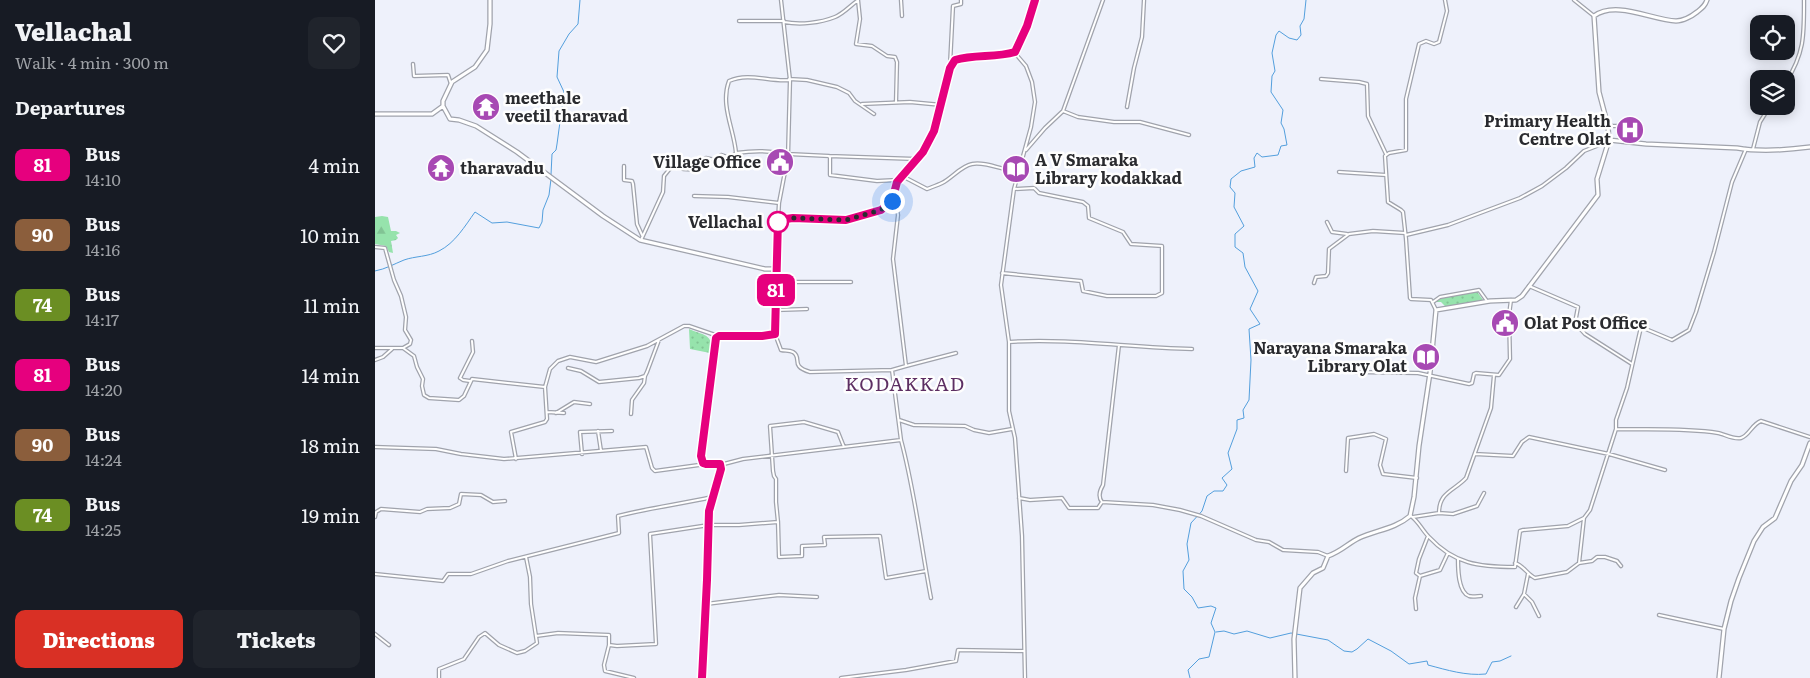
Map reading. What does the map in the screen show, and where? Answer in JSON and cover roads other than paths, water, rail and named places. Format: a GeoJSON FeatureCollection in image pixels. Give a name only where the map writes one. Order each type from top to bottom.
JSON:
{"type":"FeatureCollection","features":[{"type":"Feature","properties":{"kind":"street"},"geometry":{"type":"LineString","coordinates":[[451,84],[475,67],[487,50],[491,0]]}},
{"type":"Feature","properties":{"kind":"street"},"geometry":{"type":"LineString","coordinates":[[781,0],[790,80],[788,155],[779,203],[778,220],[775,334],[781,350],[791,351],[795,354],[797,356],[797,365],[800,369],[810,372],[891,370],[956,353]]}},
{"type":"Feature","properties":{"kind":"street"},"geometry":{"type":"LineString","coordinates":[[739,21],[807,23],[827,20],[837,16],[858,0]]}},
{"type":"Feature","properties":{"kind":"street"},"geometry":{"type":"LineString","coordinates":[[858,0],[860,19],[856,44],[873,46],[887,56],[895,57],[897,62],[896,102]]}},
{"type":"Feature","properties":{"kind":"street"},"geometry":{"type":"LineString","coordinates":[[901,0],[902,16]]}},
{"type":"Feature","properties":{"kind":"street"},"geometry":{"type":"LineString","coordinates":[[778,220],[793,218],[846,220],[881,210],[892,201],[901,176],[918,159],[934,131],[950,68],[951,14],[953,6],[961,4],[961,0]]}},
{"type":"Feature","properties":{"kind":"street"},"geometry":{"type":"LineString","coordinates":[[950,68],[955,60],[964,57],[1002,56],[1015,52],[1027,26],[1035,0]]}},
{"type":"Feature","properties":{"kind":"street"},"geometry":{"type":"LineString","coordinates":[[1025,151],[1063,111],[1103,0]]}},
{"type":"Feature","properties":{"kind":"street"},"geometry":{"type":"LineString","coordinates":[[1127,106],[1134,68],[1143,37],[1144,0]]}},
{"type":"Feature","properties":{"kind":"street"},"geometry":{"type":"LineString","coordinates":[[1386,154],[1406,150],[1406,99],[1419,44],[1425,41],[1434,44],[1439,42],[1447,11],[1445,0]]}},
{"type":"Feature","properties":{"kind":"street"},"geometry":{"type":"LineString","coordinates":[[1435,310],[1487,301],[1515,300],[1521,296],[1598,195],[1597,178],[1609,141],[1608,126],[1599,92],[1594,16],[1574,0]]}},
{"type":"Feature","properties":{"kind":"street"},"geometry":{"type":"LineString","coordinates":[[1594,16],[1608,8],[1623,8],[1641,10],[1662,19],[1678,21],[1693,16],[1705,5],[1707,0]]}},
{"type":"Feature","properties":{"kind":"street"},"geometry":{"type":"LineString","coordinates":[[1794,70],[1803,48],[1804,0]]}},
{"type":"Feature","properties":{"kind":"street"},"geometry":{"type":"LineString","coordinates":[[1015,52],[1026,66],[1032,82],[1035,102],[1031,127],[1014,189],[1001,285],[1009,342],[1009,395],[1012,429],[1015,438],[1022,536],[1025,678]]}},
{"type":"Feature","properties":{"kind":"street"},"geometry":{"type":"LineString","coordinates":[[375,114],[432,114],[443,106],[451,84],[449,75],[414,76],[413,64]]}},
{"type":"Feature","properties":{"kind":"street"},"geometry":{"type":"LineString","coordinates":[[736,154],[735,142],[729,125],[726,98],[729,81],[736,78],[752,76],[777,81],[807,80],[837,87],[874,114]]}},
{"type":"Feature","properties":{"kind":"street"},"geometry":{"type":"LineString","coordinates":[[1321,79],[1367,84],[1368,116],[1386,154],[1388,202],[1402,211],[1406,234],[1410,298],[1416,300],[1429,299],[1433,302],[1435,310],[1429,376],[1411,517]]}},
{"type":"Feature","properties":{"kind":"street"},"geometry":{"type":"LineString","coordinates":[[860,104],[923,102],[942,105]]}},
{"type":"Feature","properties":{"kind":"street"},"geometry":{"type":"LineString","coordinates":[[443,106],[450,119],[476,126],[517,152],[603,216],[641,240],[765,269],[777,269]]}},
{"type":"Feature","properties":{"kind":"street"},"geometry":{"type":"LineString","coordinates":[[1063,111],[1078,117],[1114,122],[1140,122],[1189,135]]}},
{"type":"Feature","properties":{"kind":"street"},"geometry":{"type":"LineString","coordinates":[[1753,148],[1760,122],[1764,115]]}},
{"type":"Feature","properties":{"kind":"street"},"geometry":{"type":"LineString","coordinates":[[1608,126],[1623,126]]}},
{"type":"Feature","properties":{"kind":"street"},"geometry":{"type":"LineString","coordinates":[[1327,222],[1332,232],[1349,234],[1373,230],[1406,234],[1448,225],[1520,198],[1566,168],[1585,150],[1609,141],[1775,150],[1810,147]]}},
{"type":"Feature","properties":{"kind":"street"},"geometry":{"type":"LineString","coordinates":[[1411,517],[1419,523],[1428,536],[1448,553],[1459,559],[1475,565],[1515,567],[1520,531],[1533,528],[1569,526],[1584,518],[1590,510],[1605,460],[1609,454],[1616,429],[1616,420],[1627,388],[1641,327],[1672,340],[1689,330],[1703,293],[1731,182],[1746,149]]}},
{"type":"Feature","properties":{"kind":"street"},"geometry":{"type":"LineString","coordinates":[[641,240],[663,192],[665,176],[672,166],[682,165],[683,169],[699,170],[706,158],[715,160],[721,155],[731,158],[736,154],[772,153],[918,159]]}},
{"type":"Feature","properties":{"kind":"street"},"geometry":{"type":"LineString","coordinates":[[829,156],[830,175],[877,181],[898,181]]}},
{"type":"Feature","properties":{"kind":"street"},"geometry":{"type":"LineString","coordinates":[[901,176],[927,189],[942,183],[973,163],[1019,172]]}},
{"type":"Feature","properties":{"kind":"street"},"geometry":{"type":"LineString","coordinates":[[625,166],[624,180],[632,181],[633,184],[637,224],[642,235]]}},
{"type":"Feature","properties":{"kind":"street"},"geometry":{"type":"LineString","coordinates":[[1339,172],[1386,175]]}},
{"type":"Feature","properties":{"kind":"street"},"geometry":{"type":"LineString","coordinates":[[1002,273],[1081,281],[1083,291],[1097,295],[1156,296],[1162,294],[1162,246],[1131,244],[1123,232],[1089,218],[1088,206],[1083,202],[1039,193],[1034,188],[1014,189]]}},
{"type":"Feature","properties":{"kind":"street"},"geometry":{"type":"LineString","coordinates":[[694,196],[728,197],[779,203]]}},
{"type":"Feature","properties":{"kind":"street"},"geometry":{"type":"LineString","coordinates":[[892,201],[896,203],[898,215],[893,259],[906,366]]}},
{"type":"Feature","properties":{"kind":"street"},"geometry":{"type":"LineString","coordinates":[[1315,283],[1316,277],[1326,276],[1328,273],[1329,248],[1349,234]]}},
{"type":"Feature","properties":{"kind":"street"},"geometry":{"type":"LineString","coordinates":[[375,247],[385,248],[392,275],[401,296],[406,317],[405,330],[411,340],[410,344],[403,348],[375,348]]}},
{"type":"Feature","properties":{"kind":"street"},"geometry":{"type":"LineString","coordinates":[[776,282],[851,282]]}},
{"type":"Feature","properties":{"kind":"street"},"geometry":{"type":"LineString","coordinates":[[1529,286],[1578,307],[1575,323],[1585,334],[1632,364]]}},
{"type":"Feature","properties":{"kind":"street"},"geometry":{"type":"LineString","coordinates":[[1433,302],[1440,297],[1479,290],[1487,301]]}},
{"type":"Feature","properties":{"kind":"street"},"geometry":{"type":"LineString","coordinates":[[1336,365],[1355,372],[1417,373],[1469,384],[1472,383],[1476,373],[1499,375],[1510,359],[1509,315],[1511,300]]}},
{"type":"Feature","properties":{"kind":"street"},"geometry":{"type":"LineString","coordinates":[[776,310],[807,309]]}},
{"type":"Feature","properties":{"kind":"street"},"geometry":{"type":"LineString","coordinates":[[516,459],[511,432],[545,422],[547,412],[545,386],[550,369],[559,361],[570,357],[596,362],[647,346],[684,326],[689,326],[713,336],[762,336],[775,334]]}},
{"type":"Feature","properties":{"kind":"street"},"geometry":{"type":"LineString","coordinates":[[703,463],[701,456],[715,344],[716,338],[719,336]]}},
{"type":"Feature","properties":{"kind":"street"},"geometry":{"type":"LineString","coordinates":[[631,414],[632,400],[644,383],[659,340]]}},
{"type":"Feature","properties":{"kind":"street"},"geometry":{"type":"LineString","coordinates":[[472,341],[473,352],[460,378],[463,380],[470,381],[472,379],[545,386]]}},
{"type":"Feature","properties":{"kind":"street"},"geometry":{"type":"LineString","coordinates":[[1009,342],[1081,342],[1168,349],[1192,349]]}},
{"type":"Feature","properties":{"kind":"street"},"geometry":{"type":"LineString","coordinates":[[1019,498],[1037,500],[1062,498],[1069,508],[1099,508],[1102,502],[1100,494],[1103,485],[1119,345]]}},
{"type":"Feature","properties":{"kind":"street"},"geometry":{"type":"LineString","coordinates":[[403,348],[414,356],[423,379],[421,386],[424,395],[429,398],[459,400],[464,396],[470,381]]}},
{"type":"Feature","properties":{"kind":"street"},"geometry":{"type":"LineString","coordinates":[[375,360],[383,357],[393,349]]}},
{"type":"Feature","properties":{"kind":"street"},"geometry":{"type":"LineString","coordinates":[[568,368],[581,371],[599,382],[635,379],[645,376]]}},
{"type":"Feature","properties":{"kind":"street"},"geometry":{"type":"LineString","coordinates":[[891,370],[901,440],[910,472],[931,598]]}},
{"type":"Feature","properties":{"kind":"street"},"geometry":{"type":"LineString","coordinates":[[1439,513],[1439,505],[1446,493],[1467,478],[1491,408],[1494,375]]}},
{"type":"Feature","properties":{"kind":"street"},"geometry":{"type":"LineString","coordinates":[[556,412],[574,402],[590,404]]}},
{"type":"Feature","properties":{"kind":"street"},"geometry":{"type":"LineString","coordinates":[[547,412],[564,413]]}},
{"type":"Feature","properties":{"kind":"street"},"geometry":{"type":"LineString","coordinates":[[899,420],[914,425],[965,426],[989,433],[1012,429]]}},
{"type":"Feature","properties":{"kind":"street"},"geometry":{"type":"LineString","coordinates":[[1616,429],[1697,431],[1741,438],[1761,421],[1810,437]]}},
{"type":"Feature","properties":{"kind":"street"},"geometry":{"type":"LineString","coordinates":[[843,447],[839,432],[804,422],[770,426],[771,456],[774,476],[776,478],[775,495],[779,557],[803,556],[803,546],[825,545],[824,537],[880,536],[886,578],[926,571]]}},
{"type":"Feature","properties":{"kind":"street"},"geometry":{"type":"LineString","coordinates":[[598,431],[601,452]]}},
{"type":"Feature","properties":{"kind":"street"},"geometry":{"type":"LineString","coordinates":[[582,454],[580,432],[613,431]]}},
{"type":"Feature","properties":{"kind":"street"},"geometry":{"type":"LineString","coordinates":[[1346,471],[1348,438],[1374,434],[1386,439],[1380,465],[1383,474],[1417,478]]}},
{"type":"Feature","properties":{"kind":"street"},"geometry":{"type":"LineString","coordinates":[[1475,454],[1513,456],[1522,442],[1529,437],[1609,454],[1665,470]]}},
{"type":"Feature","properties":{"kind":"street"},"geometry":{"type":"LineString","coordinates":[[375,447],[436,449],[461,454],[516,459],[646,447],[652,468],[655,471],[703,463],[720,465],[743,459],[901,440]]}},
{"type":"Feature","properties":{"kind":"street"},"geometry":{"type":"LineString","coordinates":[[1719,678],[1724,629],[1731,601],[1754,541],[1763,527],[1775,518],[1791,481],[1802,465],[1810,442]]}},
{"type":"Feature","properties":{"kind":"street"},"geometry":{"type":"LineString","coordinates":[[702,678],[709,511],[720,473],[720,465]]}},
{"type":"Feature","properties":{"kind":"street"},"geometry":{"type":"LineString","coordinates":[[1102,502],[1163,506],[1199,516],[1256,540],[1269,542],[1283,550],[1318,552],[1328,556],[1338,552],[1357,539],[1385,530],[1411,517],[1439,513],[1453,514],[1477,506],[1484,493]]}},
{"type":"Feature","properties":{"kind":"street"},"geometry":{"type":"LineString","coordinates":[[375,517],[376,512],[381,509],[420,512],[427,509],[450,508],[459,504],[461,494],[481,496],[493,502],[505,501]]}},
{"type":"Feature","properties":{"kind":"street"},"geometry":{"type":"LineString","coordinates":[[375,574],[443,581],[448,574],[471,574],[526,557],[619,533],[618,516],[712,497]]}},
{"type":"Feature","properties":{"kind":"street"},"geometry":{"type":"LineString","coordinates":[[1579,563],[1584,518]]}},
{"type":"Feature","properties":{"kind":"street"},"geometry":{"type":"LineString","coordinates":[[609,645],[656,644],[649,534],[709,525],[778,522]]}},
{"type":"Feature","properties":{"kind":"street"},"geometry":{"type":"LineString","coordinates":[[1417,608],[1415,598],[1420,576],[1417,573],[1419,559],[1428,536]]}},
{"type":"Feature","properties":{"kind":"street"},"geometry":{"type":"LineString","coordinates":[[1420,576],[1440,570],[1448,553]]}},
{"type":"Feature","properties":{"kind":"street"},"geometry":{"type":"LineString","coordinates":[[1295,678],[1295,633],[1300,588],[1313,573],[1323,568],[1328,556]]}},
{"type":"Feature","properties":{"kind":"street"},"geometry":{"type":"LineString","coordinates":[[439,678],[439,669],[464,659],[475,642],[483,634],[486,634],[499,645],[520,653],[535,645],[537,641],[526,557]]}},
{"type":"Feature","properties":{"kind":"street"},"geometry":{"type":"LineString","coordinates":[[1515,563],[1522,565],[1528,574],[1535,578],[1567,572],[1579,563],[1592,561],[1597,557],[1605,557],[1617,561],[1621,566]]}},
{"type":"Feature","properties":{"kind":"street"},"geometry":{"type":"LineString","coordinates":[[1459,559],[1457,574],[1465,592],[1469,596],[1481,596]]}},
{"type":"Feature","properties":{"kind":"street"},"geometry":{"type":"LineString","coordinates":[[1515,607],[1524,594],[1528,574]]}},
{"type":"Feature","properties":{"kind":"street"},"geometry":{"type":"LineString","coordinates":[[1524,594],[1533,602],[1539,616]]}},
{"type":"Feature","properties":{"kind":"street"},"geometry":{"type":"LineString","coordinates":[[706,604],[779,595],[817,597]]}},
{"type":"Feature","properties":{"kind":"street"},"geometry":{"type":"LineString","coordinates":[[1659,615],[1724,629]]}},
{"type":"Feature","properties":{"kind":"street"},"geometry":{"type":"LineString","coordinates":[[536,636],[558,633],[609,635],[609,645],[604,665],[605,671],[634,678]]}},
{"type":"Feature","properties":{"kind":"street"},"geometry":{"type":"LineString","coordinates":[[375,634],[389,645]]}},
{"type":"Feature","properties":{"kind":"street"},"geometry":{"type":"LineString","coordinates":[[841,678],[906,670],[956,661],[958,650],[1024,651]]}},
{"type":"Feature","properties":{"kind":"waterway"},"geometry":{"type":"LineString","coordinates":[[551,175],[552,154],[556,150],[564,92],[557,77],[559,51],[569,34],[578,24],[580,0]]}},
{"type":"Feature","properties":{"kind":"waterway"},"geometry":{"type":"LineString","coordinates":[[1190,678],[1188,670],[1199,659],[1209,657],[1215,632],[1211,623],[1216,608],[1211,606],[1198,608],[1192,597],[1184,589],[1183,571],[1189,560],[1187,544],[1191,523],[1202,511],[1207,496],[1214,491],[1223,491],[1227,485],[1222,478],[1232,469],[1228,453],[1237,429],[1237,420],[1244,418],[1243,410],[1249,400],[1251,360],[1249,329],[1260,324],[1250,309],[1258,291],[1245,267],[1243,253],[1235,247],[1235,234],[1244,226],[1234,207],[1235,193],[1230,187],[1231,179],[1241,171],[1255,167],[1254,158],[1257,153],[1262,157],[1278,155],[1281,146],[1287,145],[1281,123],[1283,110],[1271,92],[1272,76],[1275,71],[1272,53],[1276,35],[1279,31],[1289,38],[1297,40],[1301,35],[1300,26],[1304,19],[1306,0]]}},
{"type":"Feature","properties":{"kind":"waterway"},"geometry":{"type":"LineString","coordinates":[[375,271],[445,248],[455,239],[475,212],[492,223],[507,222],[539,228],[549,195],[551,179]]}},
{"type":"Feature","properties":{"kind":"waterway"},"geometry":{"type":"LineString","coordinates":[[1216,632],[1224,631],[1234,634],[1247,631],[1270,638],[1291,633],[1328,640],[1344,651],[1352,652],[1368,639],[1391,651],[1409,664],[1427,661],[1428,665],[1471,674],[1486,674],[1492,662],[1511,656]]}},
{"type":"Feature","properties":{"kind":"place","name":"meethale veetil tharavad"},"geometry":{"type":"Point","coordinates":[486,107]}},
{"type":"Feature","properties":{"kind":"place","name":"Primary Health Centre Olat"},"geometry":{"type":"Point","coordinates":[1630,130]}},
{"type":"Feature","properties":{"kind":"place","name":"Village Office"},"geometry":{"type":"Point","coordinates":[780,162]}},
{"type":"Feature","properties":{"kind":"place","name":"tharavadu"},"geometry":{"type":"Point","coordinates":[441,168]}},
{"type":"Feature","properties":{"kind":"place","name":"A V Smaraka Library kodakkad"},"geometry":{"type":"Point","coordinates":[1016,169]}},
{"type":"Feature","properties":{"kind":"place","name":"Vellachal"},"geometry":{"type":"Point","coordinates":[778,222]}},
{"type":"Feature","properties":{"kind":"place","name":"Olat Post Office"},"geometry":{"type":"Point","coordinates":[1505,323]}},
{"type":"Feature","properties":{"kind":"place","name":"Narayana Smaraka Library Olat"},"geometry":{"type":"Point","coordinates":[1426,357]}},
{"type":"Feature","properties":{"kind":"district","name":"KODAKKAD"},"geometry":{"type":"Point","coordinates":[905,384]}}]}
